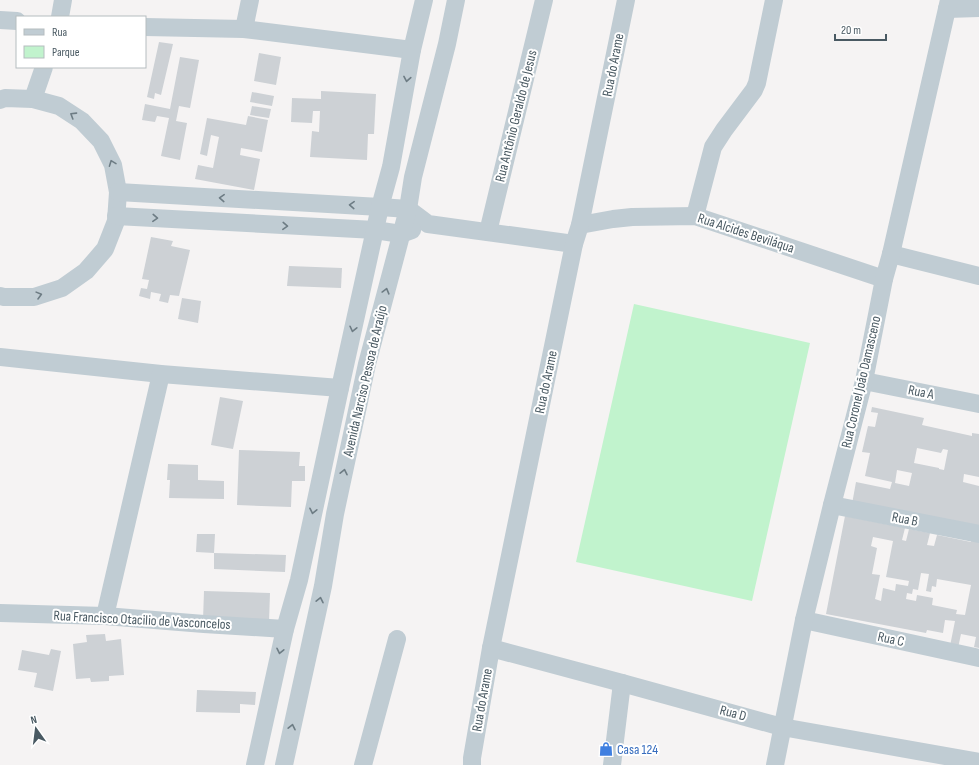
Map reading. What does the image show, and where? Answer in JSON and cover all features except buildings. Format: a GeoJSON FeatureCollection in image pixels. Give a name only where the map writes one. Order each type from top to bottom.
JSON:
{"type":"FeatureCollection","features":[{"type":"Feature","properties":{"kind":"street"},"geometry":{"type":"LineString","coordinates":[[60,16],[63,0]]}},
{"type":"Feature","properties":{"kind":"street"},"geometry":{"type":"LineString","coordinates":[[244,30],[250,0]]}},
{"type":"Feature","properties":{"kind":"street","name":"Avenida Narciso Pessoa de Araújo"},"geometry":{"type":"LineString","coordinates":[[255,765],[285,629],[299,580],[380,207],[391,167],[412,50],[424,0]]}},
{"type":"Feature","properties":{"kind":"street","name":"Avenida Narciso Pessoa de Araújo"},"geometry":{"type":"LineString","coordinates":[[284,765],[323,586],[334,514],[367,364],[408,210],[413,178],[447,44],[456,0]]}},
{"type":"Feature","properties":{"kind":"street","name":"Rua Antônio Geraldo de Jesus"},"geometry":{"type":"LineString","coordinates":[[488,232],[544,0]]}},
{"type":"Feature","properties":{"kind":"street","name":"Rua do Arame"},"geometry":{"type":"LineString","coordinates":[[472,765],[491,648],[626,0]]}},
{"type":"Feature","properties":{"kind":"street"},"geometry":{"type":"LineString","coordinates":[[695,216],[713,147],[754,90],[757,83],[774,0]]}},
{"type":"Feature","properties":{"kind":"street"},"geometry":{"type":"LineString","coordinates":[[948,4],[979,8]]}},
{"type":"Feature","properties":{"kind":"street","name":"Rua Coronel João Damasceno"},"geometry":{"type":"LineString","coordinates":[[775,765],[804,620],[864,381],[884,279],[948,4]]}},
{"type":"Feature","properties":{"kind":"street"},"geometry":{"type":"LineString","coordinates":[[0,20],[16,22]]}},
{"type":"Feature","properties":{"kind":"street"},"geometry":{"type":"LineString","coordinates":[[146,27],[244,30],[412,50]]}},
{"type":"Feature","properties":{"kind":"street"},"geometry":{"type":"LineString","coordinates":[[33,99],[44,68]]}},
{"type":"Feature","properties":{"kind":"street"},"geometry":{"type":"LineString","coordinates":[[0,100],[5,98],[33,99],[59,106],[82,121],[101,141],[113,165],[118,192],[116,221],[105,249],[86,271],[62,288],[34,297],[4,298],[0,296]]}},
{"type":"Feature","properties":{"kind":"street"},"geometry":{"type":"LineString","coordinates":[[118,192],[380,207],[408,210],[428,224],[574,244]]}},
{"type":"Feature","properties":{"kind":"street"},"geometry":{"type":"LineString","coordinates":[[116,216],[375,230],[401,234],[428,224]]}},
{"type":"Feature","properties":{"kind":"street","name":"Rua Alcides Beviláqua"},"geometry":{"type":"LineString","coordinates":[[580,225],[632,217],[695,216],[884,279]]}},
{"type":"Feature","properties":{"kind":"street"},"geometry":{"type":"LineString","coordinates":[[891,254],[979,276]]}},
{"type":"Feature","properties":{"kind":"street"},"geometry":{"type":"LineString","coordinates":[[0,357],[161,374],[340,388]]}},
{"type":"Feature","properties":{"kind":"street"},"geometry":{"type":"LineString","coordinates":[[105,616],[161,374]]}},
{"type":"Feature","properties":{"kind":"street","name":"Rua A"},"geometry":{"type":"LineString","coordinates":[[864,381],[979,404]]}},
{"type":"Feature","properties":{"kind":"street","name":"Rua B"},"geometry":{"type":"LineString","coordinates":[[832,505],[979,534]]}},
{"type":"Feature","properties":{"kind":"street","name":"Rua Francisco Otacilio de Vasconcelos"},"geometry":{"type":"LineString","coordinates":[[0,613],[105,616],[285,629]]}},
{"type":"Feature","properties":{"kind":"street","name":"Rua C"},"geometry":{"type":"LineString","coordinates":[[804,620],[979,658]]}},
{"type":"Feature","properties":{"kind":"street"},"geometry":{"type":"LineString","coordinates":[[363,765],[398,639]]}},
{"type":"Feature","properties":{"kind":"street","name":"Rua D"},"geometry":{"type":"LineString","coordinates":[[491,648],[622,682],[782,727],[979,762]]}},
{"type":"Feature","properties":{"kind":"street"},"geometry":{"type":"LineString","coordinates":[[612,765],[622,682]]}},
{"type":"Feature","properties":{"kind":"green space"},"geometry":{"type":"Polygon","coordinates":[[[634,304],[810,343],[752,601],[576,562],[634,304]]]}},
{"type":"Feature","properties":{"kind":"place","name":"Casa 124"},"geometry":{"type":"Point","coordinates":[606,749]}}]}
